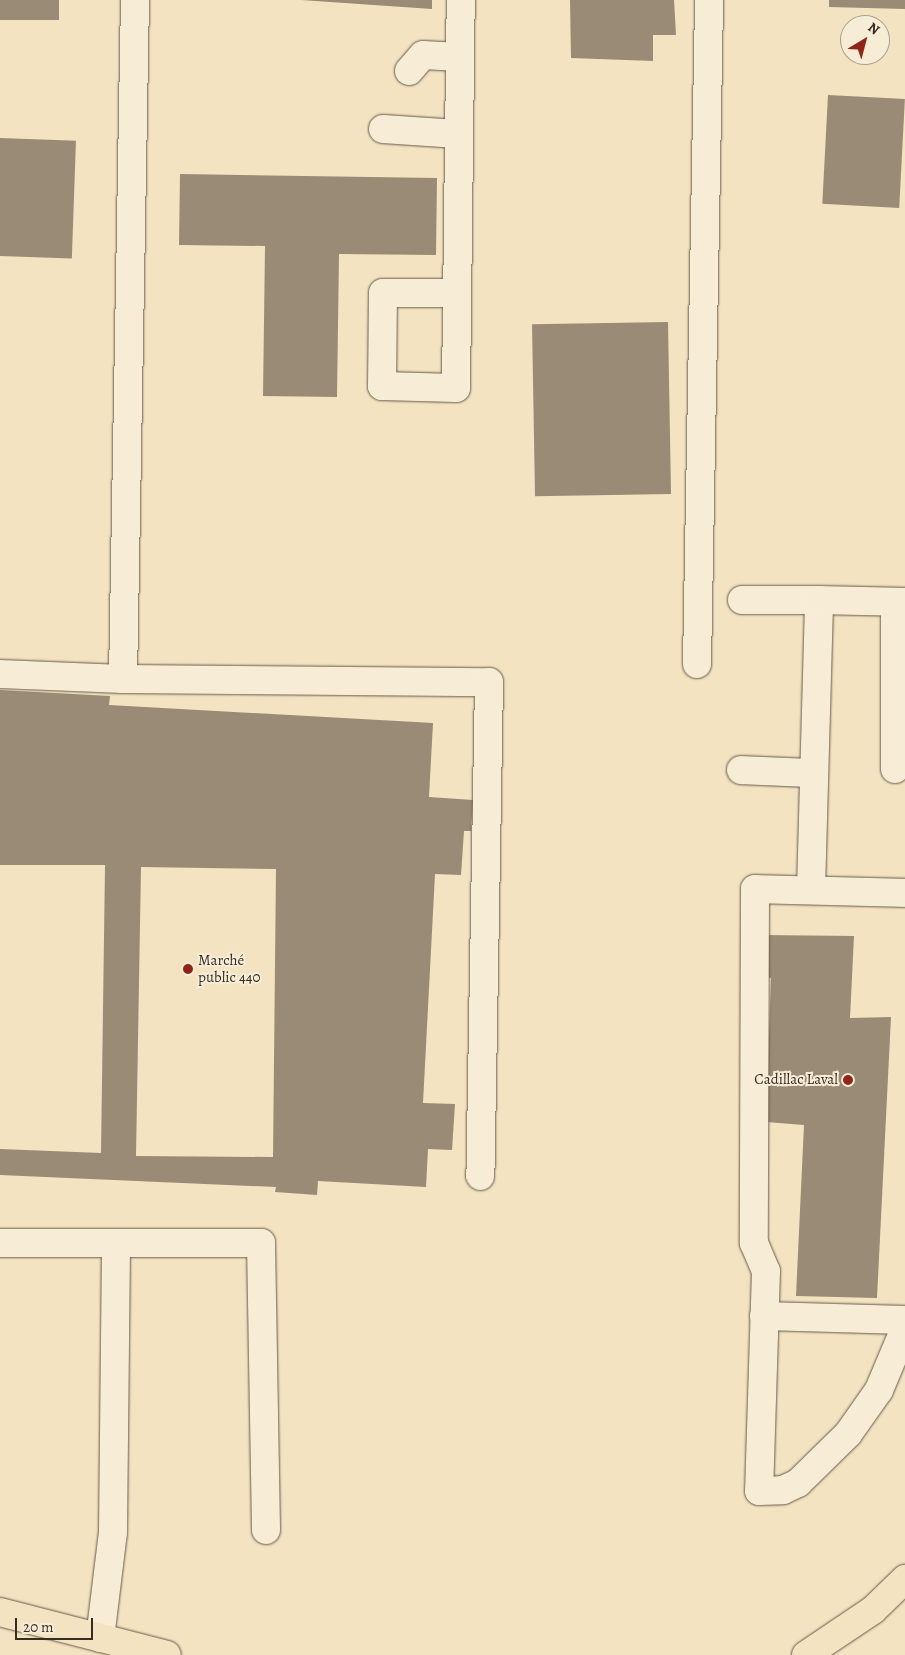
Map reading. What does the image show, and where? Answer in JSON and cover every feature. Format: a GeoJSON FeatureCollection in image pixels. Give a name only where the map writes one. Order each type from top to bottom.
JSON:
{"type":"FeatureCollection","features":[{"type":"Feature","properties":{"kind":"main road"},"geometry":{"type":"LineString","coordinates":[[806,1655],[873,1610],[905,1579]]}},
{"type":"Feature","properties":{"kind":"main road"},"geometry":{"type":"LineString","coordinates":[[0,1612],[167,1655]]}},
{"type":"Feature","properties":{"kind":"lane"},"geometry":{"type":"LineString","coordinates":[[123,679],[135,0]]}},
{"type":"Feature","properties":{"kind":"lane"},"geometry":{"type":"LineString","coordinates":[[456,293],[461,0]]}},
{"type":"Feature","properties":{"kind":"lane"},"geometry":{"type":"LineString","coordinates":[[697,664],[709,0]]}},
{"type":"Feature","properties":{"kind":"lane"},"geometry":{"type":"LineString","coordinates":[[409,71],[423,55],[460,57]]}},
{"type":"Feature","properties":{"kind":"lane"},"geometry":{"type":"LineString","coordinates":[[383,129],[458,134]]}},
{"type":"Feature","properties":{"kind":"lane"},"geometry":{"type":"LineString","coordinates":[[742,600],[900,602],[895,770]]}},
{"type":"Feature","properties":{"kind":"lane"},"geometry":{"type":"LineString","coordinates":[[811,890],[819,600]]}},
{"type":"Feature","properties":{"kind":"lane"},"geometry":{"type":"LineString","coordinates":[[0,674],[123,679],[489,682],[480,1176]]}},
{"type":"Feature","properties":{"kind":"lane"},"geometry":{"type":"LineString","coordinates":[[741,770],[814,773]]}},
{"type":"Feature","properties":{"kind":"lane"},"geometry":{"type":"LineString","coordinates":[[905,893],[755,889],[754,1243],[766,1271],[758,1491],[783,1490],[798,1483],[848,1434],[879,1390],[905,1328]]}},
{"type":"Feature","properties":{"kind":"lane"},"geometry":{"type":"LineString","coordinates":[[0,1243],[261,1243],[266,1530]]}},
{"type":"Feature","properties":{"kind":"lane"},"geometry":{"type":"LineString","coordinates":[[100,1638],[113,1532],[116,1243]]}},
{"type":"Feature","properties":{"kind":"lane"},"geometry":{"type":"LineString","coordinates":[[764,1316],[905,1320]]}},
{"type":"Feature","properties":{"kind":"building"},"geometry":{"type":"Polygon","coordinates":[[[0,0],[59,0],[59,20],[0,20],[0,0]]]}},
{"type":"Feature","properties":{"kind":"building"},"geometry":{"type":"Polygon","coordinates":[[[301,0],[432,0],[432,9],[301,0]]]}},
{"type":"Feature","properties":{"kind":"building"},"geometry":{"type":"Polygon","coordinates":[[[570,0],[674,0],[676,35],[653,35],[653,61],[571,58],[570,0]]]}},
{"type":"Feature","properties":{"kind":"building"},"geometry":{"type":"Polygon","coordinates":[[[829,0],[905,0],[905,9],[829,7],[829,0]]]}},
{"type":"Feature","properties":{"kind":"building"},"geometry":{"type":"Polygon","coordinates":[[[828,95],[905,99],[899,208],[822,204],[828,95]]]}},
{"type":"Feature","properties":{"kind":"building"},"geometry":{"type":"Polygon","coordinates":[[[0,138],[76,141],[72,259],[0,256],[0,138]]]}},
{"type":"Feature","properties":{"kind":"building"},"geometry":{"type":"Polygon","coordinates":[[[180,174],[437,178],[436,255],[339,254],[337,397],[263,396],[265,246],[179,245],[180,174]]]}},
{"type":"Feature","properties":{"kind":"building"},"geometry":{"type":"Polygon","coordinates":[[[668,322],[671,494],[535,496],[532,324],[668,322]]]}},
{"type":"Feature","properties":{"kind":"building"},"geometry":{"type":"Polygon","coordinates":[[[0,690],[110,696],[109,705],[433,723],[429,797],[473,800],[471,831],[464,831],[461,875],[435,874],[423,1103],[455,1104],[452,1150],[428,1149],[426,1187],[318,1181],[317,1195],[275,1192],[276,1187],[0,1175],[0,1149],[101,1153],[105,865],[0,865],[0,690]],[[141,867],[136,1156],[273,1157],[276,869],[141,867]]]}},
{"type":"Feature","properties":{"kind":"building"},"geometry":{"type":"Polygon","coordinates":[[[762,935],[854,936],[850,1018],[891,1017],[877,1298],[796,1296],[804,1125],[766,1122],[771,978],[761,977],[762,935]]]}},
{"type":"Feature","properties":{"kind":"place","name":"Marché public 440"},"geometry":{"type":"Point","coordinates":[188,969]}},
{"type":"Feature","properties":{"kind":"place","name":"Cadillac Laval"},"geometry":{"type":"Point","coordinates":[848,1080]}}]}
